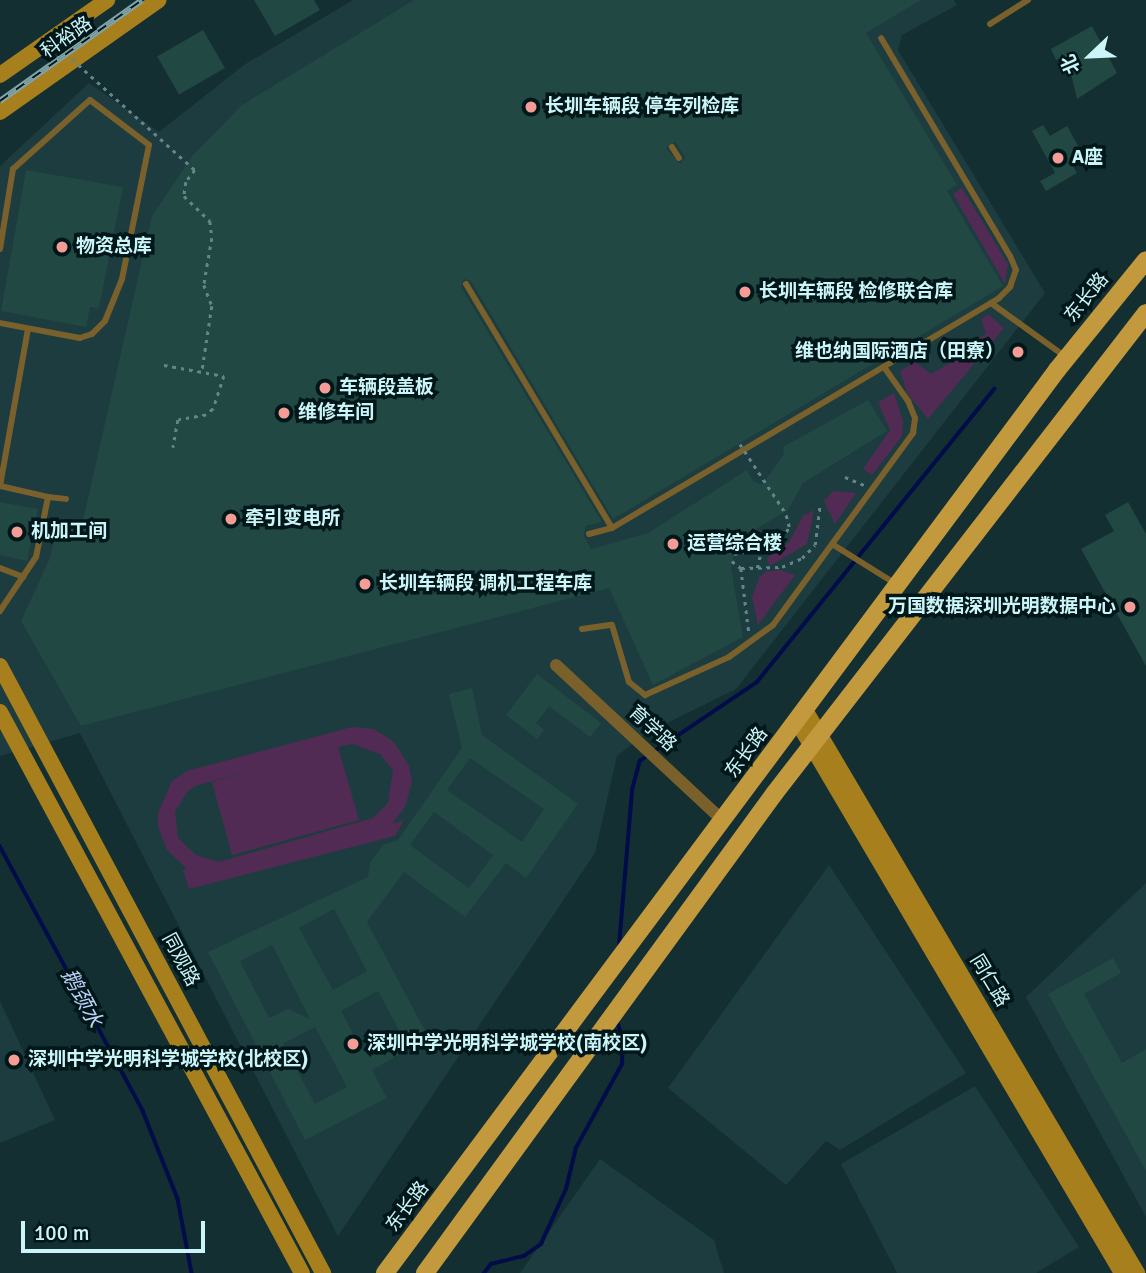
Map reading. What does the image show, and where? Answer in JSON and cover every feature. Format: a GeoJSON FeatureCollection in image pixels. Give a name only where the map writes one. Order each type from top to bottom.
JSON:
{"type":"FeatureCollection","features":[{"type":"Feature","properties":{"kind":"main road","name":"东长路"},"geometry":{"type":"LineString","coordinates":[[385,1273],[1067,358],[1146,260]]}},
{"type":"Feature","properties":{"kind":"main road"},"geometry":{"type":"LineString","coordinates":[[425,1273],[816,740],[1146,313]]}},
{"type":"Feature","properties":{"kind":"street","name":"科裕路"},"geometry":{"type":"LineString","coordinates":[[0,75],[107,0]]}},
{"type":"Feature","properties":{"kind":"street","name":"科裕路"},"geometry":{"type":"LineString","coordinates":[[0,112],[159,0]]}},
{"type":"Feature","properties":{"kind":"street","name":"育学路"},"geometry":{"type":"LineString","coordinates":[[556,665],[723,821]]}},
{"type":"Feature","properties":{"kind":"street","name":"同观路"},"geometry":{"type":"LineString","coordinates":[[0,666],[323,1273]]}},
{"type":"Feature","properties":{"kind":"street"},"geometry":{"type":"LineString","coordinates":[[0,712],[302,1273]]}},
{"type":"Feature","properties":{"kind":"street","name":"同仁路"},"geometry":{"type":"LineString","coordinates":[[801,716],[1122,1273]]}},
{"type":"Feature","properties":{"kind":"street","name":"同仁路"},"geometry":{"type":"LineString","coordinates":[[876,844],[1137,1273]]}},
{"type":"Feature","properties":{"kind":"lane"},"geometry":{"type":"LineString","coordinates":[[990,24],[1028,0]]}},
{"type":"Feature","properties":{"kind":"lane"},"geometry":{"type":"LineString","coordinates":[[589,534],[612,528],[884,367],[1010,288],[1016,270],[881,38]]}},
{"type":"Feature","properties":{"kind":"lane"},"geometry":{"type":"LineString","coordinates":[[0,249],[13,169],[90,100],[149,145],[122,279],[105,321],[92,334],[80,338],[0,323]]}},
{"type":"Feature","properties":{"kind":"lane"},"geometry":{"type":"LineString","coordinates":[[672,147],[679,158]]}},
{"type":"Feature","properties":{"kind":"lane"},"geometry":{"type":"LineString","coordinates":[[466,284],[612,528]]}},
{"type":"Feature","properties":{"kind":"lane"},"geometry":{"type":"LineString","coordinates":[[990,303],[1067,358]]}},
{"type":"Feature","properties":{"kind":"lane"},"geometry":{"type":"LineString","coordinates":[[29,330],[0,486],[66,499]]}},
{"type":"Feature","properties":{"kind":"lane"},"geometry":{"type":"LineString","coordinates":[[582,629],[612,625],[629,681],[645,695],[729,657],[773,625],[914,433],[915,418],[884,367]]}},
{"type":"Feature","properties":{"kind":"lane"},"geometry":{"type":"LineString","coordinates":[[0,611],[36,557],[48,497]]}},
{"type":"Feature","properties":{"kind":"lane"},"geometry":{"type":"LineString","coordinates":[[832,544],[897,586]]}},
{"type":"Feature","properties":{"kind":"lane"},"geometry":{"type":"LineString","coordinates":[[0,568],[23,577]]}},
{"type":"Feature","properties":{"kind":"path"},"geometry":{"type":"LineString","coordinates":[[72,59],[195,170],[186,182],[184,196],[210,221],[212,239],[204,285],[212,306],[202,372]]}},
{"type":"Feature","properties":{"kind":"path"},"geometry":{"type":"LineString","coordinates":[[164,365],[224,376],[218,398],[206,415],[178,420],[173,448]]}},
{"type":"Feature","properties":{"kind":"path"},"geometry":{"type":"LineString","coordinates":[[740,444],[785,512],[789,527],[776,544],[761,552],[757,568]]}},
{"type":"Feature","properties":{"kind":"path"},"geometry":{"type":"LineString","coordinates":[[845,477],[873,489]]}},
{"type":"Feature","properties":{"kind":"path"},"geometry":{"type":"LineString","coordinates":[[732,561],[741,568],[782,567],[815,545],[820,507]]}},
{"type":"Feature","properties":{"kind":"path"},"geometry":{"type":"LineString","coordinates":[[734,554],[776,544]]}},
{"type":"Feature","properties":{"kind":"path"},"geometry":{"type":"LineString","coordinates":[[741,568],[747,631]]}},
{"type":"Feature","properties":{"kind":"shaded area"},"geometry":{"type":"Polygon","coordinates":[[[353,0],[954,0],[957,5],[902,35],[898,50],[1045,293],[736,689],[645,734],[617,756],[595,853],[338,1236],[80,733],[0,756],[0,166],[89,83],[159,132],[244,65],[353,0]]]}},
{"type":"Feature","properties":{"kind":"shaded area"},"geometry":{"type":"Polygon","coordinates":[[[962,188],[1008,264],[1005,284],[953,194],[962,188]]]}},
{"type":"Feature","properties":{"kind":"shaded area"},"geometry":{"type":"Polygon","coordinates":[[[988,314],[1004,328],[928,419],[907,393],[900,371],[915,362],[931,374],[976,348],[974,341],[986,334],[981,319],[988,314]]]}},
{"type":"Feature","properties":{"kind":"shaded area"},"geometry":{"type":"Polygon","coordinates":[[[894,393],[903,421],[902,436],[872,475],[863,469],[890,430],[878,402],[894,393]]]}},
{"type":"Feature","properties":{"kind":"shaded area"},"geometry":{"type":"Polygon","coordinates":[[[833,491],[856,493],[835,524],[824,501],[833,491]]]}},
{"type":"Feature","properties":{"kind":"shaded area"},"geometry":{"type":"Polygon","coordinates":[[[814,510],[807,544],[770,566],[767,558],[789,542],[803,516],[814,510]]]}},
{"type":"Feature","properties":{"kind":"shaded area"},"geometry":{"type":"Polygon","coordinates":[[[779,570],[795,575],[758,625],[752,597],[759,578],[765,572],[779,570]]]}},
{"type":"Feature","properties":{"kind":"shaded area"},"geometry":{"type":"Polygon","coordinates":[[[352,727],[374,729],[394,742],[409,766],[412,782],[405,807],[392,824],[404,820],[395,836],[189,889],[183,870],[187,869],[167,850],[158,827],[158,813],[172,781],[187,771],[352,727]],[[352,744],[338,747],[359,820],[232,855],[212,782],[248,771],[195,786],[187,792],[175,812],[178,838],[196,855],[219,862],[373,818],[388,803],[393,770],[380,754],[352,744]]]}},
{"type":"Feature","properties":{"kind":"shaded area"},"geometry":{"type":"Polygon","coordinates":[[[829,865],[966,1073],[840,1150],[826,1141],[786,1185],[668,1088],[829,865]]]}},
{"type":"Feature","properties":{"kind":"shaded area"},"geometry":{"type":"Polygon","coordinates":[[[1146,883],[1146,1217],[1026,997],[1146,883]]]}},
{"type":"Feature","properties":{"kind":"shaded area","name":"深圳中学光明科学城学校(北校区)"},"geometry":{"type":"Polygon","coordinates":[[[0,1001],[55,1120],[0,1143],[0,1001]]]}},
{"type":"Feature","properties":{"kind":"shaded area"},"geometry":{"type":"Polygon","coordinates":[[[975,1086],[1079,1247],[1036,1273],[897,1273],[841,1164],[975,1086]]]}},
{"type":"Feature","properties":{"kind":"shaded area"},"geometry":{"type":"Polygon","coordinates":[[[600,1159],[714,1240],[724,1273],[520,1273],[600,1159]]]}},
{"type":"Feature","properties":{"kind":"building"},"geometry":{"type":"Polygon","coordinates":[[[254,0],[314,0],[320,10],[275,36],[254,0]]]}},
{"type":"Feature","properties":{"kind":"building"},"geometry":{"type":"Polygon","coordinates":[[[414,0],[921,0],[866,33],[957,185],[947,191],[1003,286],[613,519],[471,281],[464,279],[461,287],[602,522],[585,526],[584,536],[591,549],[648,533],[747,470],[753,481],[762,485],[784,454],[783,447],[868,400],[887,431],[803,483],[788,510],[736,541],[731,568],[743,637],[653,685],[609,588],[81,726],[21,621],[50,558],[57,524],[81,529],[152,216],[193,155],[242,105],[414,0]],[[675,142],[666,148],[680,164],[685,157],[675,142]]]}},
{"type":"Feature","properties":{"kind":"building"},"geometry":{"type":"Polygon","coordinates":[[[1092,26],[1117,73],[1077,99],[1071,74],[1062,57],[1056,60],[1051,49],[1092,26]]]}},
{"type":"Feature","properties":{"kind":"building"},"geometry":{"type":"Polygon","coordinates":[[[203,30],[225,68],[179,95],[157,56],[203,30]]]}},
{"type":"Feature","properties":{"kind":"building","name":"A座"},"geometry":{"type":"Polygon","coordinates":[[[1043,125],[1050,136],[1067,126],[1085,158],[1073,166],[1077,173],[1046,191],[1040,181],[1055,173],[1032,131],[1043,125]]]}},
{"type":"Feature","properties":{"kind":"building","name":"物资总库"},"geometry":{"type":"Polygon","coordinates":[[[26,170],[123,187],[99,308],[90,307],[86,327],[1,311],[26,170]]]}},
{"type":"Feature","properties":{"kind":"building","name":"机加工间"},"geometry":{"type":"Polygon","coordinates":[[[0,502],[38,509],[27,561],[0,555],[0,502]]]}},
{"type":"Feature","properties":{"kind":"building","name":"万国数据深圳光明数据中心"},"geometry":{"type":"Polygon","coordinates":[[[1128,502],[1146,534],[1146,666],[1081,549],[1114,531],[1105,515],[1128,502]]]}},
{"type":"Feature","properties":{"kind":"building"},"geometry":{"type":"Polygon","coordinates":[[[537,674],[601,723],[590,737],[549,706],[536,723],[544,730],[537,739],[506,715],[537,674]]]}},
{"type":"Feature","properties":{"kind":"building"},"geometry":{"type":"Polygon","coordinates":[[[472,688],[482,735],[578,804],[526,878],[506,863],[465,917],[404,872],[367,922],[429,1038],[372,1070],[387,1098],[305,1140],[208,952],[368,877],[370,863],[383,845],[398,840],[462,748],[449,694],[472,688]],[[470,758],[447,790],[522,842],[544,809],[470,758]],[[434,812],[410,845],[469,888],[493,855],[434,812]],[[334,909],[299,928],[333,990],[367,971],[334,909]],[[272,945],[240,961],[269,1018],[288,1009],[310,1019],[272,945]],[[378,991],[341,1011],[363,1052],[400,1032],[378,991]],[[315,1027],[283,1044],[315,1104],[347,1087],[315,1027]]]}},
{"type":"Feature","properties":{"kind":"building"},"geometry":{"type":"Polygon","coordinates":[[[1113,958],[1121,973],[1084,994],[1122,1063],[1146,1049],[1146,1171],[1048,994],[1113,958]]]}},
{"type":"Feature","properties":{"kind":"waterway"},"geometry":{"type":"LineString","coordinates":[[619,946],[632,790],[640,761],[757,682],[994,389]]}},
{"type":"Feature","properties":{"kind":"waterway","name":"鹅颈水"},"geometry":{"type":"LineString","coordinates":[[0,846],[143,1111],[178,1199],[192,1273]]}},
{"type":"Feature","properties":{"kind":"waterway"},"geometry":{"type":"LineString","coordinates":[[484,1273],[491,1264],[524,1256],[541,1244],[566,1189],[576,1148],[622,1064],[623,1041],[617,1021]]}},
{"type":"Feature","properties":{"kind":"railway"},"geometry":{"type":"LineString","coordinates":[[0,101],[142,0]]}},
{"type":"Feature","properties":{"kind":"place","name":"长圳车辆段 停车列检库"},"geometry":{"type":"Point","coordinates":[531,107]}},
{"type":"Feature","properties":{"kind":"place","name":"A座"},"geometry":{"type":"Point","coordinates":[1058,158]}},
{"type":"Feature","properties":{"kind":"place","name":"物资总库"},"geometry":{"type":"Point","coordinates":[62,247]}},
{"type":"Feature","properties":{"kind":"place","name":"长圳车辆段 检修联合库"},"geometry":{"type":"Point","coordinates":[745,292]}},
{"type":"Feature","properties":{"kind":"place","name":"维也纳国际酒店（田寮）"},"geometry":{"type":"Point","coordinates":[1018,352]}},
{"type":"Feature","properties":{"kind":"place","name":"车辆段盖板"},"geometry":{"type":"Point","coordinates":[325,388]}},
{"type":"Feature","properties":{"kind":"place","name":"维修车间"},"geometry":{"type":"Point","coordinates":[284,413]}},
{"type":"Feature","properties":{"kind":"place","name":"牵引变电所"},"geometry":{"type":"Point","coordinates":[231,519]}},
{"type":"Feature","properties":{"kind":"place","name":"机加工间"},"geometry":{"type":"Point","coordinates":[17,532]}},
{"type":"Feature","properties":{"kind":"place","name":"运营综合楼"},"geometry":{"type":"Point","coordinates":[673,544]}},
{"type":"Feature","properties":{"kind":"place","name":"长圳车辆段 调机工程车库"},"geometry":{"type":"Point","coordinates":[365,584]}},
{"type":"Feature","properties":{"kind":"place","name":"万国数据深圳光明数据中心"},"geometry":{"type":"Point","coordinates":[1130,607]}},
{"type":"Feature","properties":{"kind":"place","name":"深圳中学光明科学城学校(南校区)"},"geometry":{"type":"Point","coordinates":[353,1044]}},
{"type":"Feature","properties":{"kind":"place","name":"深圳中学光明科学城学校(北校区)"},"geometry":{"type":"Point","coordinates":[14,1060]}}]}
